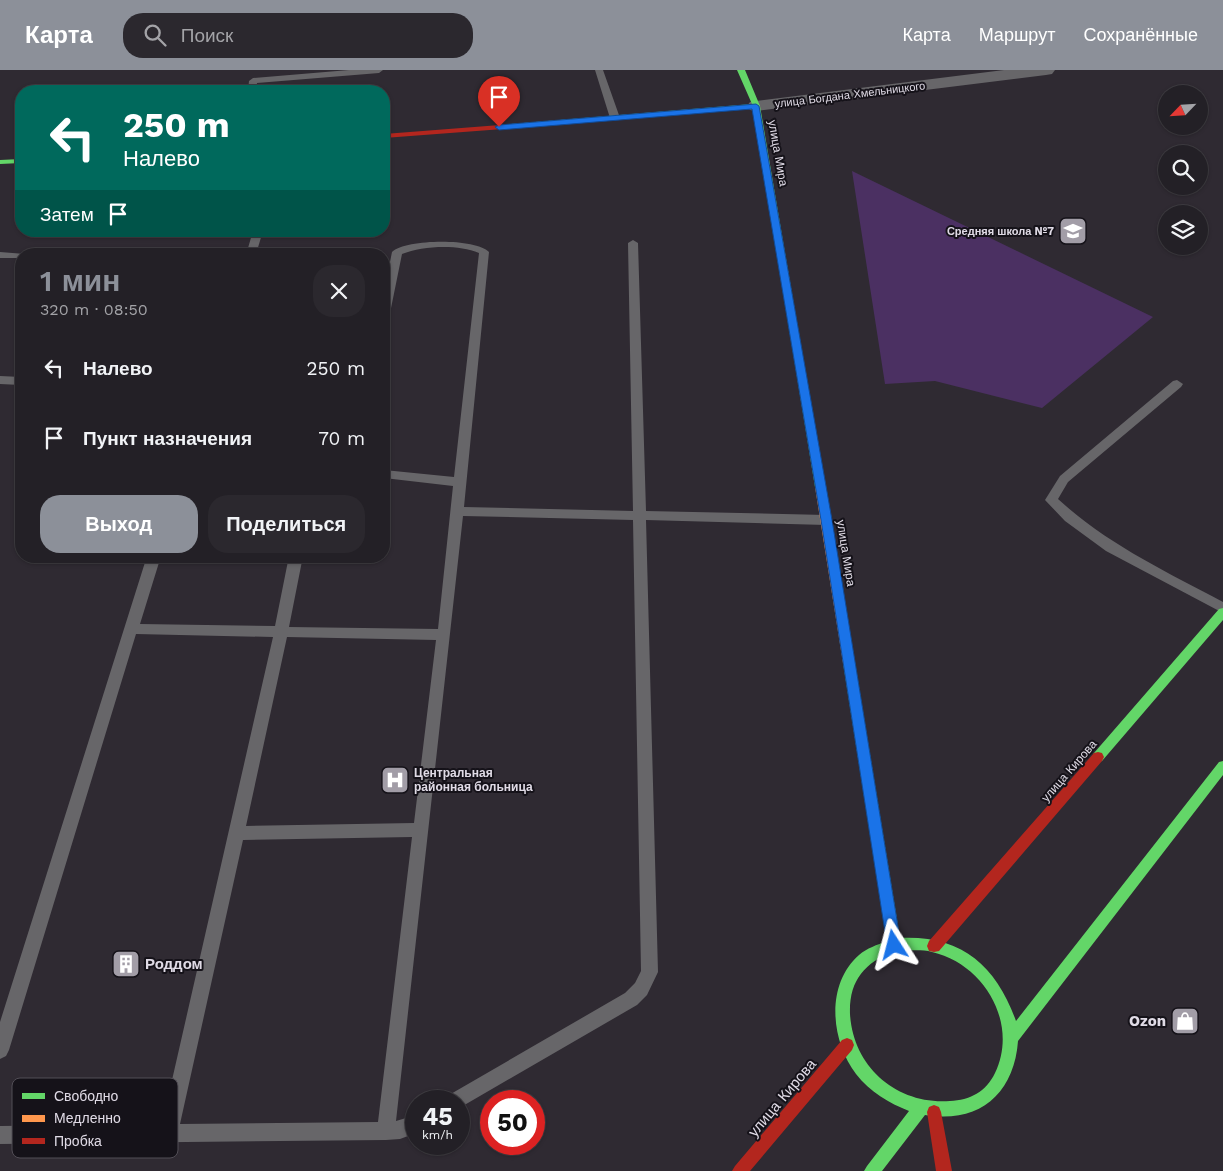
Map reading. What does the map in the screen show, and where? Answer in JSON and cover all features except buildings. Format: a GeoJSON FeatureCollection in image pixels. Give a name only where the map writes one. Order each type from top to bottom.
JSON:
{"type":"FeatureCollection","features":[{"type":"Feature","properties":{"kind":"main road","name":"улица Мира"},"geometry":{"type":"LineString","coordinates":[[741,70],[756,106],[826,520],[894,945]]}},
{"type":"Feature","properties":{"kind":"main road","name":"улица Богдана Хмельницкого"},"geometry":{"type":"LineString","coordinates":[[390,136],[756,106]]}},
{"type":"Feature","properties":{"kind":"main road"},"geometry":{"type":"LineString","coordinates":[[0,162],[15,162]]}},
{"type":"Feature","properties":{"kind":"main road","name":"улица Кирова"},"geometry":{"type":"LineString","coordinates":[[934,946],[1223,612]]}},
{"type":"Feature","properties":{"kind":"main road"},"geometry":{"type":"LineString","coordinates":[[1013,1036],[1074,955],[1223,766]]}},
{"type":"Feature","properties":{"kind":"main road"},"geometry":{"type":"LineString","coordinates":[[894,945],[934,946],[963,958],[988,978],[1005,1005],[1013,1036],[1008,1066],[992,1092],[966,1108],[934,1112],[920,1109],[890,1096],[864,1074],[847,1045],[840,1012],[848,981],[866,958],[894,945]]}},
{"type":"Feature","properties":{"kind":"main road","name":"улица Кирова"},"geometry":{"type":"LineString","coordinates":[[740,1171],[847,1045]]}},
{"type":"Feature","properties":{"kind":"main road"},"geometry":{"type":"LineString","coordinates":[[872,1171],[920,1109]]}},
{"type":"Feature","properties":{"kind":"main road"},"geometry":{"type":"LineString","coordinates":[[934,1112],[944,1171]]}},
{"type":"Feature","properties":{"kind":"street","name":"улица Богдана Хмельницкого"},"geometry":{"type":"LineString","coordinates":[[756,106],[1046,70]]}},
{"type":"Feature","properties":{"kind":"lane"},"geometry":{"type":"LineString","coordinates":[[253,85],[253,81],[379,70]]}},
{"type":"Feature","properties":{"kind":"lane"},"geometry":{"type":"LineString","coordinates":[[598,70],[615,118]]}},
{"type":"Feature","properties":{"kind":"lane"},"geometry":{"type":"LineString","coordinates":[[470,1092],[631,999],[641,989],[650,972],[633,243]]}},
{"type":"Feature","properties":{"kind":"lane"},"geometry":{"type":"LineString","coordinates":[[386,1131],[444,635],[484,252],[474,247],[460,246],[411,248],[397,252],[390,288]]}},
{"type":"Feature","properties":{"kind":"lane"},"geometry":{"type":"LineString","coordinates":[[0,255],[15,255]]}},
{"type":"Feature","properties":{"kind":"lane"},"geometry":{"type":"LineString","coordinates":[[0,380],[15,381]]}},
{"type":"Feature","properties":{"kind":"lane"},"geometry":{"type":"LineString","coordinates":[[1177,384],[1064,479],[1051,500],[1068,518],[1097,540],[1223,608]]}},
{"type":"Feature","properties":{"kind":"lane"},"geometry":{"type":"LineString","coordinates":[[390,475],[460,482]]}},
{"type":"Feature","properties":{"kind":"lane"},"geometry":{"type":"LineString","coordinates":[[457,511],[826,520]]}},
{"type":"Feature","properties":{"kind":"lane"},"geometry":{"type":"LineString","coordinates":[[0,1050],[152,563]]}},
{"type":"Feature","properties":{"kind":"lane"},"geometry":{"type":"LineString","coordinates":[[178,1094],[281,632],[295,563]]}},
{"type":"Feature","properties":{"kind":"lane"},"geometry":{"type":"LineString","coordinates":[[132,629],[444,635]]}},
{"type":"Feature","properties":{"kind":"lane"},"geometry":{"type":"LineString","coordinates":[[236,833],[421,830]]}},
{"type":"Feature","properties":{"kind":"lane"},"geometry":{"type":"LineString","coordinates":[[178,1134],[386,1131],[405,1128]]}},
{"type":"Feature","properties":{"kind":"shaded area"},"geometry":{"type":"Polygon","coordinates":[[[852,171],[1153,317],[1042,408],[935,381],[885,384],[852,171]]]}},
{"type":"Feature","properties":{"kind":"traffic: fast"},"geometry":{"type":"LineString","coordinates":[[741,70],[756,106],[820,487]]}},
{"type":"Feature","properties":{"kind":"traffic: fast"},"geometry":{"type":"LineString","coordinates":[[500,127],[756,106]]}},
{"type":"Feature","properties":{"kind":"traffic: fast"},"geometry":{"type":"LineString","coordinates":[[0,162],[15,161]]}},
{"type":"Feature","properties":{"kind":"traffic: fast"},"geometry":{"type":"LineString","coordinates":[[1098,757],[1223,612]]}},
{"type":"Feature","properties":{"kind":"traffic: fast"},"geometry":{"type":"LineString","coordinates":[[849,663],[894,945]]}},
{"type":"Feature","properties":{"kind":"traffic: fast"},"geometry":{"type":"LineString","coordinates":[[1013,1036],[1223,766]]}},
{"type":"Feature","properties":{"kind":"traffic: fast"},"geometry":{"type":"LineString","coordinates":[[894,945],[930,945],[956,955],[975,967],[990,983],[1002,1001],[1009,1021],[1011,1042],[1007,1064],[994,1090],[981,1100],[959,1108],[937,1110],[915,1106],[895,1098],[877,1085],[862,1069],[850,1051],[844,1030],[843,1007],[848,984],[853,973],[868,957],[894,945]]}},
{"type":"Feature","properties":{"kind":"traffic: fast"},"geometry":{"type":"LineString","coordinates":[[872,1171],[920,1109]]}},
{"type":"Feature","properties":{"kind":"traffic: slow"},"geometry":{"type":"LineString","coordinates":[[820,487],[849,663]]}},
{"type":"Feature","properties":{"kind":"traffic: jam"},"geometry":{"type":"LineString","coordinates":[[390,136],[500,127]]}},
{"type":"Feature","properties":{"kind":"traffic: jam"},"geometry":{"type":"LineString","coordinates":[[934,946],[1098,757]]}},
{"type":"Feature","properties":{"kind":"traffic: jam"},"geometry":{"type":"LineString","coordinates":[[740,1171],[847,1045]]}},
{"type":"Feature","properties":{"kind":"traffic: jam"},"geometry":{"type":"LineString","coordinates":[[934,1112],[944,1171]]}},
{"type":"Feature","properties":{"kind":"place","name":"Средняя школа №7"},"geometry":{"type":"Point","coordinates":[1073,231]}},
{"type":"Feature","properties":{"kind":"place","name":"Центральная районная больница"},"geometry":{"type":"Point","coordinates":[395,780]}},
{"type":"Feature","properties":{"kind":"place","name":"Роддом"},"geometry":{"type":"Point","coordinates":[126,964]}},
{"type":"Feature","properties":{"kind":"place","name":"Ozon"},"geometry":{"type":"Point","coordinates":[1185,1021]}},
{"type":"Feature","properties":{"kind":"route"},"geometry":{"type":"LineString","coordinates":[[499,127],[756,106],[826,520],[894,945]]}}]}
